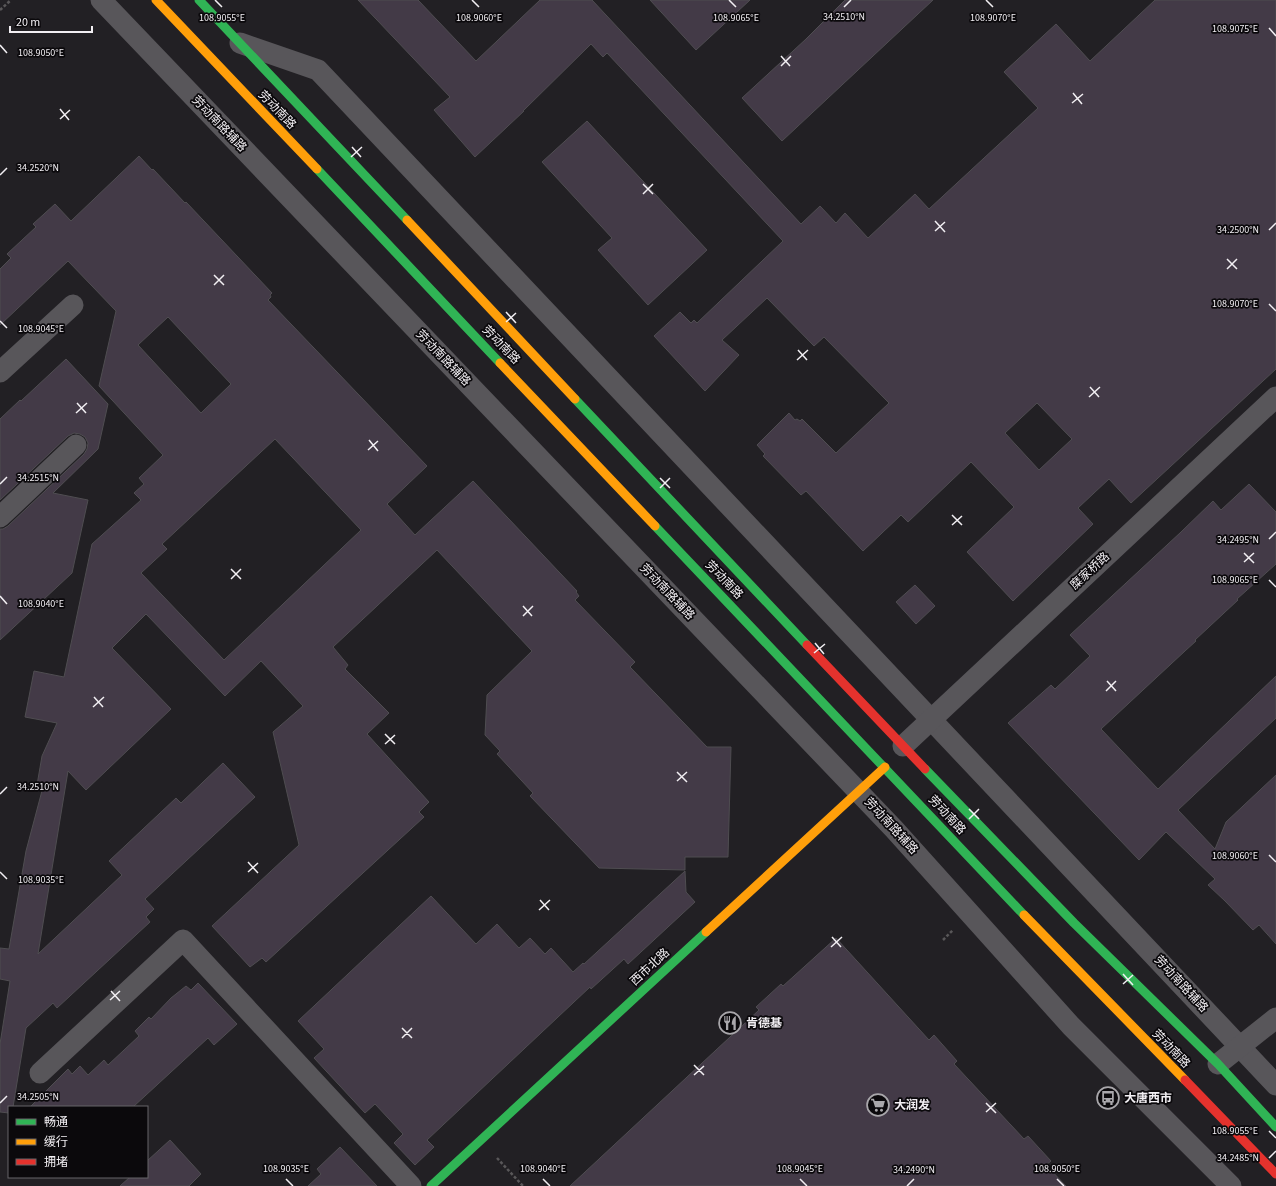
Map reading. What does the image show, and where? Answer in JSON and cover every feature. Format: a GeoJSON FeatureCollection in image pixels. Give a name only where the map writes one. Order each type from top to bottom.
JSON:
{"type":"FeatureCollection","features":[{"type":"Feature","properties":{"kind":"main road","name":"劳动南路"},"geometry":{"type":"LineString","coordinates":[[156,0],[1050,942],[1276,1174]]}},
{"type":"Feature","properties":{"kind":"main road","name":"劳动南路"},"geometry":{"type":"LineString","coordinates":[[199,0],[903,746],[1074,923],[1218,1064],[1276,1127]]}},
{"type":"Feature","properties":{"kind":"main road","name":"西市北路"},"geometry":{"type":"LineString","coordinates":[[431,1186],[885,767]]}},
{"type":"Feature","properties":{"kind":"street","name":"劳动南路辅路"},"geometry":{"type":"LineString","coordinates":[[101,0],[859,791],[1072,1026],[1231,1186]]}},
{"type":"Feature","properties":{"kind":"street","name":"劳动南路辅路"},"geometry":{"type":"LineString","coordinates":[[240,43],[318,70],[1276,1085]]}},
{"type":"Feature","properties":{"kind":"street"},"geometry":{"type":"LineString","coordinates":[[0,372],[73,305]]}},
{"type":"Feature","properties":{"kind":"street","name":"糜家桥路"},"geometry":{"type":"LineString","coordinates":[[903,746],[1276,396]]}},
{"type":"Feature","properties":{"kind":"street"},"geometry":{"type":"LineString","coordinates":[[0,517],[76,445]]}},
{"type":"Feature","properties":{"kind":"street"},"geometry":{"type":"LineString","coordinates":[[40,1072],[183,940],[411,1186]]}},
{"type":"Feature","properties":{"kind":"street"},"geometry":{"type":"LineString","coordinates":[[1218,1064],[1276,1018]]}},
{"type":"Feature","properties":{"kind":"path"},"geometry":{"type":"LineString","coordinates":[[0,10],[10,0]]}},
{"type":"Feature","properties":{"kind":"path"},"geometry":{"type":"LineString","coordinates":[[480,1140],[523,1186]]}},
{"type":"Feature","properties":{"kind":"building"},"geometry":{"type":"Polygon","coordinates":[[[358,0],[418,0],[476,61],[540,0],[592,0],[801,224],[820,206],[836,223],[845,213],[868,238],[915,194],[929,209],[1038,108],[1004,72],[1056,24],[1090,61],[1155,0],[1276,0],[1276,369],[1131,503],[1109,479],[1078,508],[1093,524],[1013,601],[967,552],[1014,507],[971,462],[908,522],[901,515],[863,551],[806,491],[801,495],[763,456],[765,454],[757,445],[789,413],[795,420],[797,419],[800,421],[802,419],[836,453],[889,403],[824,337],[814,346],[767,298],[722,340],[739,355],[705,391],[654,336],[680,312],[691,323],[694,320],[697,323],[783,241],[607,53],[603,57],[591,44],[524,111],[475,157],[434,110],[450,97],[358,0]],[[1037,403],[1005,433],[1039,470],[1072,439],[1037,403]]]}},
{"type":"Feature","properties":{"kind":"building"},"geometry":{"type":"Polygon","coordinates":[[[650,0],[750,0],[696,50],[650,0]]]}},
{"type":"Feature","properties":{"kind":"building"},"geometry":{"type":"Polygon","coordinates":[[[845,0],[933,0],[782,141],[742,98],[806,39],[845,0]]]}},
{"type":"Feature","properties":{"kind":"building"},"geometry":{"type":"Polygon","coordinates":[[[587,121],[707,250],[648,305],[598,250],[612,238],[542,162],[587,121]]]}},
{"type":"Feature","properties":{"kind":"building"},"geometry":{"type":"Polygon","coordinates":[[[139,156],[152,170],[153,169],[272,293],[268,300],[427,466],[387,504],[415,535],[473,481],[577,591],[576,592],[579,596],[575,600],[635,662],[630,667],[707,747],[731,747],[728,857],[685,857],[685,870],[599,868],[530,796],[533,793],[497,754],[500,751],[485,735],[487,695],[532,651],[437,550],[333,647],[348,665],[345,669],[389,713],[367,734],[429,802],[419,812],[424,817],[266,962],[262,958],[250,967],[212,926],[299,845],[273,732],[303,706],[261,661],[225,696],[146,614],[112,648],[171,709],[86,790],[68,771],[38,954],[122,875],[109,861],[176,798],[181,803],[223,763],[255,797],[145,899],[154,909],[146,917],[150,922],[57,1008],[53,1003],[26,1028],[13,1106],[8,1106],[8,1113],[0,1112],[0,1044],[10,981],[0,979],[0,948],[9,949],[26,851],[43,787],[37,785],[42,756],[57,723],[25,717],[34,671],[64,677],[92,544],[141,500],[134,493],[144,484],[139,478],[163,455],[99,386],[116,311],[68,261],[0,325],[0,269],[11,258],[7,254],[36,227],[33,224],[55,204],[71,221],[139,156]],[[168,317],[138,345],[201,413],[231,384],[168,317]],[[275,439],[162,544],[167,549],[141,573],[224,660],[361,530],[275,439]]]}},
{"type":"Feature","properties":{"kind":"building"},"geometry":{"type":"Polygon","coordinates":[[[66,359],[108,404],[98,449],[53,493],[88,500],[72,573],[0,640],[0,529],[8,526],[84,454],[88,443],[85,437],[80,434],[74,433],[68,436],[0,500],[0,419],[66,359]]]}},
{"type":"Feature","properties":{"kind":"building"},"geometry":{"type":"Polygon","coordinates":[[[1249,484],[1276,512],[1276,564],[1237,599],[1238,600],[1195,640],[1196,641],[1101,729],[1158,789],[1276,676],[1276,718],[1178,810],[1215,849],[1226,822],[1276,775],[1276,944],[1259,925],[1253,930],[1208,885],[1215,879],[1166,832],[1139,860],[1008,723],[1051,685],[1055,689],[1090,656],[1070,635],[1213,501],[1221,510],[1249,484]]]}},
{"type":"Feature","properties":{"kind":"building"},"geometry":{"type":"Polygon","coordinates":[[[915,585],[935,606],[916,624],[896,602],[915,585]]]}},
{"type":"Feature","properties":{"kind":"building"},"geometry":{"type":"Polygon","coordinates":[[[685,871],[686,892],[695,902],[628,964],[624,959],[591,989],[590,987],[427,1140],[434,1147],[415,1165],[394,1143],[403,1134],[375,1104],[365,1113],[314,1058],[324,1049],[298,1021],[431,896],[476,944],[497,924],[519,948],[530,938],[545,954],[551,948],[573,972],[583,963],[584,964],[685,871]]]}},
{"type":"Feature","properties":{"kind":"building"},"geometry":{"type":"Polygon","coordinates":[[[836,938],[929,1040],[934,1035],[957,1061],[954,1064],[1024,1139],[1028,1136],[1051,1161],[1046,1165],[1066,1186],[570,1186],[759,1010],[756,1007],[781,984],[783,986],[836,938]]]}},
{"type":"Feature","properties":{"kind":"building"},"geometry":{"type":"Polygon","coordinates":[[[198,983],[237,1024],[214,1045],[208,1038],[134,1106],[31,1106],[68,1069],[72,1074],[80,1066],[88,1075],[104,1060],[108,1065],[139,1036],[135,1031],[149,1017],[151,1019],[171,998],[186,986],[191,990],[198,983]]]}},
{"type":"Feature","properties":{"kind":"building"},"geometry":{"type":"Polygon","coordinates":[[[170,1140],[201,1174],[189,1186],[120,1186],[129,1178],[148,1178],[148,1160],[170,1140]]]}},
{"type":"Feature","properties":{"kind":"building"},"geometry":{"type":"Polygon","coordinates":[[[340,1147],[377,1186],[308,1186],[321,1174],[317,1169],[340,1147]]]}},
{"type":"Feature","properties":{"kind":"traffic: fast"},"geometry":{"type":"LineString","coordinates":[[199,0],[407,220]]}},
{"type":"Feature","properties":{"kind":"traffic: fast"},"geometry":{"type":"LineString","coordinates":[[317,169],[500,363]]}},
{"type":"Feature","properties":{"kind":"traffic: fast"},"geometry":{"type":"LineString","coordinates":[[575,399],[807,645]]}},
{"type":"Feature","properties":{"kind":"traffic: fast"},"geometry":{"type":"LineString","coordinates":[[655,526],[1024,915]]}},
{"type":"Feature","properties":{"kind":"traffic: fast"},"geometry":{"type":"LineString","coordinates":[[925,769],[1074,923],[1218,1064],[1276,1127]]}},
{"type":"Feature","properties":{"kind":"traffic: fast"},"geometry":{"type":"LineString","coordinates":[[431,1186],[706,932]]}},
{"type":"Feature","properties":{"kind":"traffic: slow"},"geometry":{"type":"LineString","coordinates":[[156,0],[317,169]]}},
{"type":"Feature","properties":{"kind":"traffic: slow"},"geometry":{"type":"LineString","coordinates":[[407,220],[575,399]]}},
{"type":"Feature","properties":{"kind":"traffic: slow"},"geometry":{"type":"LineString","coordinates":[[500,363],[655,526]]}},
{"type":"Feature","properties":{"kind":"traffic: slow"},"geometry":{"type":"LineString","coordinates":[[706,932],[885,767]]}},
{"type":"Feature","properties":{"kind":"traffic: slow"},"geometry":{"type":"LineString","coordinates":[[1024,915],[1185,1080]]}},
{"type":"Feature","properties":{"kind":"traffic: jam"},"geometry":{"type":"LineString","coordinates":[[807,645],[925,769]]}},
{"type":"Feature","properties":{"kind":"traffic: jam"},"geometry":{"type":"LineString","coordinates":[[1185,1080],[1276,1174]]}},
{"type":"Feature","properties":{"kind":"place","name":"肯德基"},"geometry":{"type":"Point","coordinates":[730,1023]}},
{"type":"Feature","properties":{"kind":"place","name":"大唐西市"},"geometry":{"type":"Point","coordinates":[1108,1098]}},
{"type":"Feature","properties":{"kind":"place","name":"大润发"},"geometry":{"type":"Point","coordinates":[878,1105]}}]}
